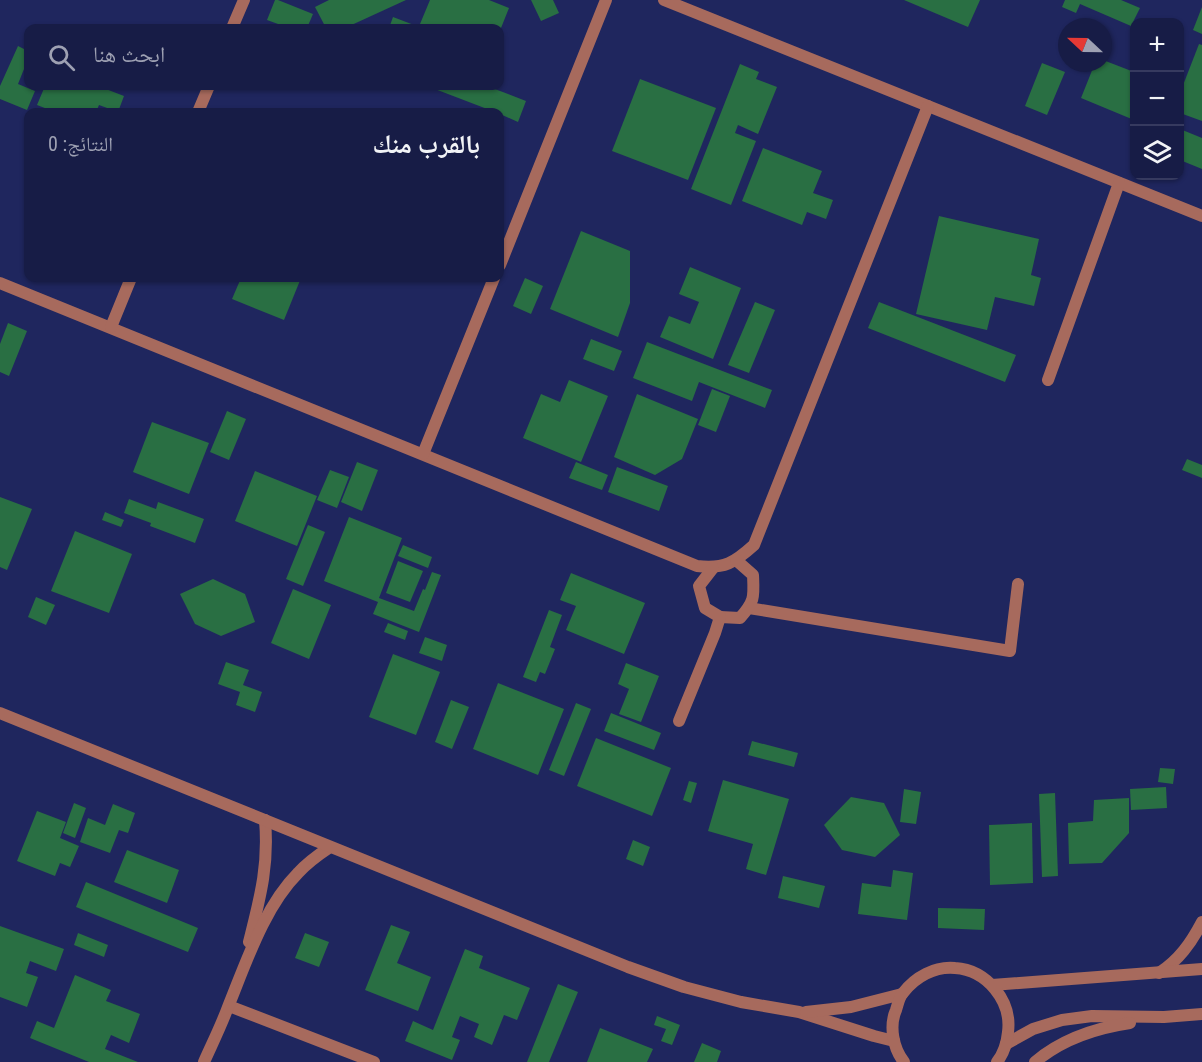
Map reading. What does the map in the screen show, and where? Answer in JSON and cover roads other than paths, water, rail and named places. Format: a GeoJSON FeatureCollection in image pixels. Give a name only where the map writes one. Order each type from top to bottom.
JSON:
{"type":"FeatureCollection","features":[{"type":"Feature","properties":{"kind":"street"},"geometry":{"type":"LineString","coordinates":[[234,24],[244,0]]}},
{"type":"Feature","properties":{"kind":"street"},"geometry":{"type":"LineString","coordinates":[[504,255],[606,0]]}},
{"type":"Feature","properties":{"kind":"street"},"geometry":{"type":"LineString","coordinates":[[664,0],[1202,216]]}},
{"type":"Feature","properties":{"kind":"street"},"geometry":{"type":"LineString","coordinates":[[200,108],[207,90]]}},
{"type":"Feature","properties":{"kind":"street"},"geometry":{"type":"LineString","coordinates":[[0,283],[697,566],[713,568],[736,560],[754,545],[928,106]]}},
{"type":"Feature","properties":{"kind":"street"},"geometry":{"type":"LineString","coordinates":[[1048,380],[1119,183]]}},
{"type":"Feature","properties":{"kind":"street"},"geometry":{"type":"LineString","coordinates":[[111,327],[129,282]]}},
{"type":"Feature","properties":{"kind":"street"},"geometry":{"type":"LineString","coordinates":[[423,454],[492,282]]}},
{"type":"Feature","properties":{"kind":"street"},"geometry":{"type":"LineString","coordinates":[[713,568],[699,586],[705,608],[720,617],[740,618],[749,608],[754,596],[753,575],[736,560]]}},
{"type":"Feature","properties":{"kind":"street"},"geometry":{"type":"LineString","coordinates":[[749,608],[1010,651],[1018,584]]}},
{"type":"Feature","properties":{"kind":"street"},"geometry":{"type":"LineString","coordinates":[[679,721],[720,617]]}},
{"type":"Feature","properties":{"kind":"street"},"geometry":{"type":"LineString","coordinates":[[0,713],[628,967],[684,987],[741,1002],[799,1012],[894,1041]]}},
{"type":"Feature","properties":{"kind":"street"},"geometry":{"type":"LineString","coordinates":[[204,1062],[229,1006],[242,969],[263,883],[266,851],[264,820]]}},
{"type":"Feature","properties":{"kind":"street"},"geometry":{"type":"LineString","coordinates":[[242,969],[272,908],[283,891],[296,874],[330,847]]}},
{"type":"Feature","properties":{"kind":"street"},"geometry":{"type":"LineString","coordinates":[[1159,973],[1172,964],[1184,950],[1202,922]]}},
{"type":"Feature","properties":{"kind":"street"},"geometry":{"type":"LineString","coordinates":[[904,1062],[894,1041],[893,1017],[902,994],[916,979],[935,970],[955,968],[975,973],[992,985],[1004,1003],[1009,1023],[1006,1044],[997,1062]]}},
{"type":"Feature","properties":{"kind":"street"},"geometry":{"type":"LineString","coordinates":[[992,985],[1202,969]]}},
{"type":"Feature","properties":{"kind":"street"},"geometry":{"type":"LineString","coordinates":[[799,1012],[851,1007],[902,994]]}},
{"type":"Feature","properties":{"kind":"street"},"geometry":{"type":"LineString","coordinates":[[229,1006],[374,1062]]}},
{"type":"Feature","properties":{"kind":"street"},"geometry":{"type":"LineString","coordinates":[[1035,1062],[1065,1042],[1115,1025],[1202,1014]]}},
{"type":"Feature","properties":{"kind":"street"},"geometry":{"type":"LineString","coordinates":[[1006,1044],[1033,1029],[1062,1020],[1092,1016],[1164,1017]]}}]}
